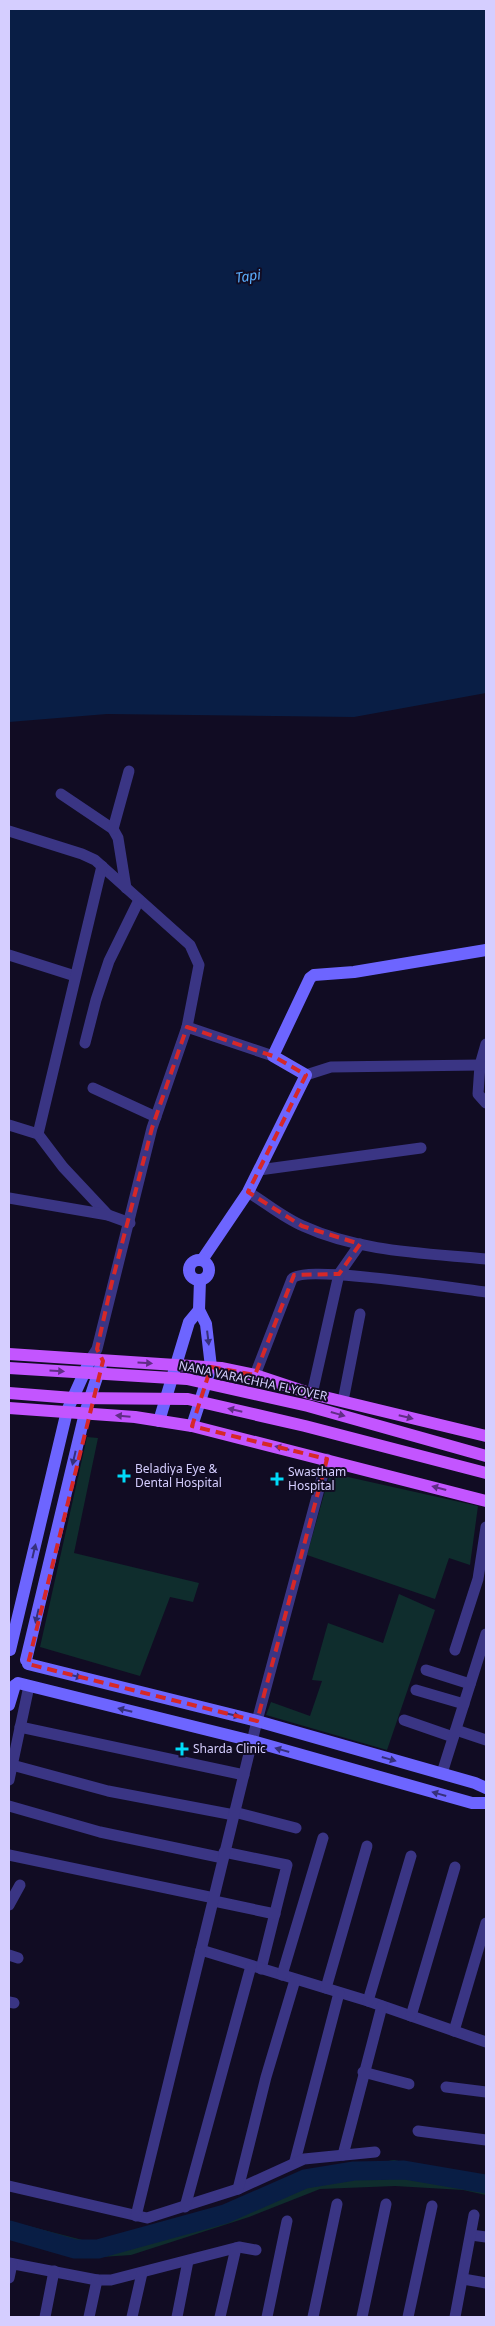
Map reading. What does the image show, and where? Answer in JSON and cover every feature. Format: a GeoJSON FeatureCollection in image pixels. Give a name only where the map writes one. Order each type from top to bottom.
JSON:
{"type":"FeatureCollection","features":[{"type":"Feature","properties":{"kind":"main road"},"geometry":{"type":"LineString","coordinates":[[9,1354],[212,1367],[256,1376],[312,1394],[486,1436]]}},
{"type":"Feature","properties":{"kind":"main road","name":"NANA VARACHHA FLYOVER"},"geometry":{"type":"LineString","coordinates":[[9,1368],[187,1379],[308,1406],[486,1456]]}},
{"type":"Feature","properties":{"kind":"main road"},"geometry":{"type":"LineString","coordinates":[[9,1393],[73,1398],[188,1399],[305,1426],[486,1473]]}},
{"type":"Feature","properties":{"kind":"main road"},"geometry":{"type":"LineString","coordinates":[[9,1408],[85,1413],[192,1426],[486,1501]]}},
{"type":"Feature","properties":{"kind":"street"},"geometry":{"type":"LineString","coordinates":[[113,829],[129,771]]}},
{"type":"Feature","properties":{"kind":"street"},"geometry":{"type":"LineString","coordinates":[[61,794],[113,829],[118,838],[126,888]]}},
{"type":"Feature","properties":{"kind":"street"},"geometry":{"type":"LineString","coordinates":[[9,831],[82,854],[102,866],[190,945],[200,965],[187,1027],[156,1117],[130,1223],[111,1286],[85,1413],[27,1662],[26,1675],[17,1685],[9,1705]]}},
{"type":"Feature","properties":{"kind":"street"},"geometry":{"type":"LineString","coordinates":[[38,1134],[102,866]]}},
{"type":"Feature","properties":{"kind":"street"},"geometry":{"type":"LineString","coordinates":[[85,1043],[96,1000],[109,961],[139,900]]}},
{"type":"Feature","properties":{"kind":"street"},"geometry":{"type":"LineString","coordinates":[[273,1056],[308,981],[314,975],[354,972],[486,950]]}},
{"type":"Feature","properties":{"kind":"street"},"geometry":{"type":"LineString","coordinates":[[9,955],[75,976]]}},
{"type":"Feature","properties":{"kind":"street"},"geometry":{"type":"LineString","coordinates":[[187,1027],[273,1056],[306,1075]]}},
{"type":"Feature","properties":{"kind":"street"},"geometry":{"type":"LineString","coordinates":[[486,1044],[480,1065],[478,1094],[486,1103]]}},
{"type":"Feature","properties":{"kind":"street"},"geometry":{"type":"LineString","coordinates":[[159,1421],[189,1322],[198,1310],[200,1280],[194,1279],[191,1274],[190,1266],[192,1261],[202,1260],[248,1192],[306,1075],[331,1067],[480,1065]]}},
{"type":"Feature","properties":{"kind":"street"},"geometry":{"type":"LineString","coordinates":[[93,1088],[156,1117]]}},
{"type":"Feature","properties":{"kind":"street"},"geometry":{"type":"LineString","coordinates":[[9,1125],[38,1134],[63,1167],[108,1215]]}},
{"type":"Feature","properties":{"kind":"street"},"geometry":{"type":"LineString","coordinates":[[260,1170],[421,1148]]}},
{"type":"Feature","properties":{"kind":"street"},"geometry":{"type":"LineString","coordinates":[[248,1192],[302,1226],[360,1244],[486,1259]]}},
{"type":"Feature","properties":{"kind":"street"},"geometry":{"type":"LineString","coordinates":[[9,1198],[108,1215],[130,1223]]}},
{"type":"Feature","properties":{"kind":"street"},"geometry":{"type":"LineString","coordinates":[[312,1394],[339,1274],[360,1244]]}},
{"type":"Feature","properties":{"kind":"street"},"geometry":{"type":"LineString","coordinates":[[256,1376],[294,1276],[339,1274],[486,1292]]}},
{"type":"Feature","properties":{"kind":"street"},"geometry":{"type":"LineString","coordinates":[[192,1426],[212,1367],[206,1324],[198,1310]]}},
{"type":"Feature","properties":{"kind":"street"},"geometry":{"type":"LineString","coordinates":[[343,1401],[360,1314]]}},
{"type":"Feature","properties":{"kind":"street"},"geometry":{"type":"LineString","coordinates":[[96,1360],[67,1412],[10,1650],[19,1652],[27,1662],[257,1721],[486,1788]]}},
{"type":"Feature","properties":{"kind":"street"},"geometry":{"type":"LineString","coordinates":[[136,2216],[257,1721],[327,1459]]}},
{"type":"Feature","properties":{"kind":"street"},"geometry":{"type":"LineString","coordinates":[[455,1650],[482,1580],[486,1527]]}},
{"type":"Feature","properties":{"kind":"street"},"geometry":{"type":"LineString","coordinates":[[442,1774],[486,1634]]}},
{"type":"Feature","properties":{"kind":"street"},"geometry":{"type":"LineString","coordinates":[[426,1670],[470,1684]]}},
{"type":"Feature","properties":{"kind":"street"},"geometry":{"type":"LineString","coordinates":[[9,1780],[20,1727],[17,1685]]}},
{"type":"Feature","properties":{"kind":"street"},"geometry":{"type":"LineString","coordinates":[[17,1685],[252,1741],[472,1803],[486,1803]]}},
{"type":"Feature","properties":{"kind":"street"},"geometry":{"type":"LineString","coordinates":[[416,1690],[464,1704]]}},
{"type":"Feature","properties":{"kind":"street"},"geometry":{"type":"LineString","coordinates":[[404,1720],[486,1740]]}},
{"type":"Feature","properties":{"kind":"street"},"geometry":{"type":"LineString","coordinates":[[20,1727],[244,1774]]}},
{"type":"Feature","properties":{"kind":"street"},"geometry":{"type":"LineString","coordinates":[[12,1765],[108,1791],[234,1814],[296,1828]]}},
{"type":"Feature","properties":{"kind":"street"},"geometry":{"type":"LineString","coordinates":[[9,1806],[94,1831],[287,1865],[275,1914],[256,1967],[185,2207]]}},
{"type":"Feature","properties":{"kind":"street"},"geometry":{"type":"LineString","coordinates":[[282,1975],[323,1838]]}},
{"type":"Feature","properties":{"kind":"street"},"geometry":{"type":"LineString","coordinates":[[326,1988],[367,1846]]}},
{"type":"Feature","properties":{"kind":"street"},"geometry":{"type":"LineString","coordinates":[[9,1855],[275,1914]]}},
{"type":"Feature","properties":{"kind":"street"},"geometry":{"type":"LineString","coordinates":[[368,2001],[411,1856]]}},
{"type":"Feature","properties":{"kind":"street"},"geometry":{"type":"LineString","coordinates":[[411,2016],[455,1867]]}},
{"type":"Feature","properties":{"kind":"street"},"geometry":{"type":"LineString","coordinates":[[9,1905],[20,1885]]}},
{"type":"Feature","properties":{"kind":"street"},"geometry":{"type":"LineString","coordinates":[[454,2031],[486,1923]]}},
{"type":"Feature","properties":{"kind":"street"},"geometry":{"type":"LineString","coordinates":[[201,1950],[368,2001],[486,2042]]}},
{"type":"Feature","properties":{"kind":"street"},"geometry":{"type":"LineString","coordinates":[[238,2188],[266,2077],[295,1980]]}},
{"type":"Feature","properties":{"kind":"street"},"geometry":{"type":"LineString","coordinates":[[294,2161],[339,1993]]}},
{"type":"Feature","properties":{"kind":"street"},"geometry":{"type":"LineString","coordinates":[[344,2155],[363,2072],[382,2006]]}},
{"type":"Feature","properties":{"kind":"street"},"geometry":{"type":"LineString","coordinates":[[363,2072],[409,2084]]}},
{"type":"Feature","properties":{"kind":"street"},"geometry":{"type":"LineString","coordinates":[[446,2087],[486,2092]]}},
{"type":"Feature","properties":{"kind":"street"},"geometry":{"type":"LineString","coordinates":[[418,2131],[486,2140]]}},
{"type":"Feature","properties":{"kind":"street"},"geometry":{"type":"LineString","coordinates":[[9,2186],[146,2218],[185,2207],[265,2178],[294,2161],[312,2157],[375,2152]]}},
{"type":"Feature","properties":{"kind":"street"},"geometry":{"type":"LineString","coordinates":[[313,2317],[337,2204]]}},
{"type":"Feature","properties":{"kind":"street"},"geometry":{"type":"LineString","coordinates":[[362,2317],[386,2204]]}},
{"type":"Feature","properties":{"kind":"street"},"geometry":{"type":"LineString","coordinates":[[408,2317],[432,2206]]}},
{"type":"Feature","properties":{"kind":"street"},"geometry":{"type":"LineString","coordinates":[[455,2317],[474,2215]]}},
{"type":"Feature","properties":{"kind":"street"},"geometry":{"type":"LineString","coordinates":[[266,2317],[287,2221]]}},
{"type":"Feature","properties":{"kind":"street"},"geometry":{"type":"LineString","coordinates":[[471,2235],[486,2238]]}},
{"type":"Feature","properties":{"kind":"street"},"geometry":{"type":"LineString","coordinates":[[9,2278],[10,2263],[97,2280],[111,2280],[236,2248],[256,2250]]}},
{"type":"Feature","properties":{"kind":"street"},"geometry":{"type":"LineString","coordinates":[[220,2317],[236,2248]]}},
{"type":"Feature","properties":{"kind":"street"},"geometry":{"type":"LineString","coordinates":[[177,2317],[188,2261]]}},
{"type":"Feature","properties":{"kind":"street"},"geometry":{"type":"LineString","coordinates":[[45,2317],[54,2271]]}},
{"type":"Feature","properties":{"kind":"street"},"geometry":{"type":"LineString","coordinates":[[132,2317],[142,2273]]}},
{"type":"Feature","properties":{"kind":"street"},"geometry":{"type":"LineString","coordinates":[[463,2279],[486,2283]]}},
{"type":"Feature","properties":{"kind":"street"},"geometry":{"type":"LineString","coordinates":[[89,2317],[97,2280]]}},
{"type":"Feature","properties":{"kind":"highlighted area"},"geometry":{"type":"Polygon","coordinates":[[[187,1027],[273,1056],[306,1075],[248,1192],[302,1226],[360,1244],[339,1274],[294,1275],[255,1375],[211,1367],[192,1426],[327,1459],[257,1721],[28,1664],[103,1361],[97,1349],[111,1286],[152,1128],[187,1027]]]}},
{"type":"Feature","properties":{"kind":"green space"},"geometry":{"type":"Polygon","coordinates":[[[87,1437],[98,1438],[74,1553],[199,1583],[193,1602],[170,1597],[140,1676],[40,1647],[87,1437]]]}},
{"type":"Feature","properties":{"kind":"green space"},"geometry":{"type":"Polygon","coordinates":[[[330,1473],[478,1506],[470,1565],[449,1558],[435,1599],[307,1555],[330,1473]]]}},
{"type":"Feature","properties":{"kind":"green space"},"geometry":{"type":"Polygon","coordinates":[[[399,1594],[435,1610],[387,1750],[266,1715],[271,1702],[310,1716],[322,1681],[312,1680],[328,1623],[383,1643],[399,1594]]]}},
{"type":"Feature","properties":{"kind":"green space"},"geometry":{"type":"Polygon","coordinates":[[[394,2160],[486,2181],[486,2195],[463,2190],[395,2186],[320,2189],[249,2217],[131,2255],[87,2258],[9,2239],[9,2221],[98,2244],[191,2217],[313,2173],[394,2160]]]}},
{"type":"Feature","properties":{"kind":"water","name":"Tapi"},"geometry":{"type":"Polygon","coordinates":[[[9,9],[486,9],[486,693],[354,717],[107,714],[9,722],[9,9]]]}},
{"type":"Feature","properties":{"kind":"waterway"},"geometry":{"type":"LineString","coordinates":[[9,2230],[75,2249],[98,2249],[225,2214],[305,2179],[354,2171],[404,2170],[486,2184]]}},
{"type":"Feature","properties":{"kind":"place","name":"Beladiya Eye & Dental Hospital"},"geometry":{"type":"Point","coordinates":[124,1476]}},
{"type":"Feature","properties":{"kind":"place","name":"Swastham Hospital"},"geometry":{"type":"Point","coordinates":[277,1479]}},
{"type":"Feature","properties":{"kind":"place","name":"Sharda Clinic"},"geometry":{"type":"Point","coordinates":[182,1749]}}]}
